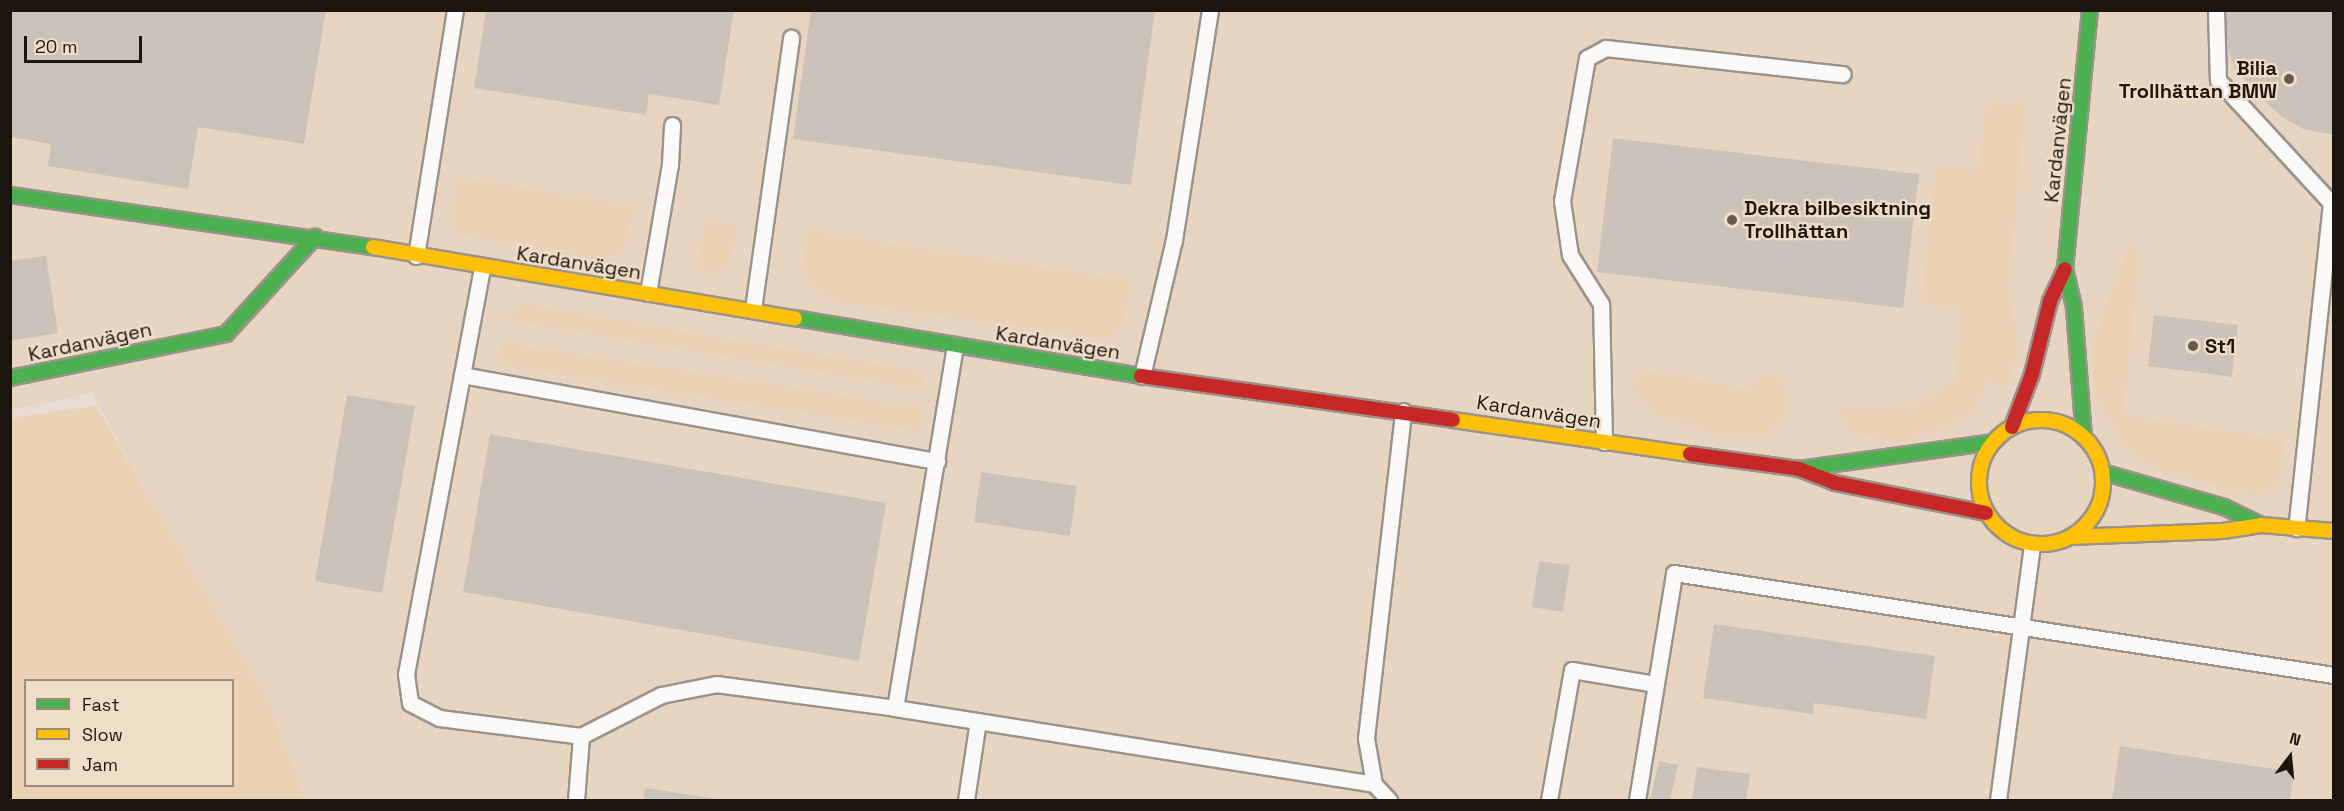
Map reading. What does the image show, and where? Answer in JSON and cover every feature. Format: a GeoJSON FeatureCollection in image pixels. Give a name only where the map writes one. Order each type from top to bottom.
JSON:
{"type":"FeatureCollection","features":[{"type":"Feature","properties":{"kind":"street","name":"Kardanvägen"},"geometry":{"type":"LineString","coordinates":[[2084,438],[2074,307],[2065,269],[2091,12]]}},
{"type":"Feature","properties":{"kind":"street","name":"Kardanvägen"},"geometry":{"type":"LineString","coordinates":[[10,195],[315,237],[482,268],[753,309],[1142,376],[1403,410],[1604,442],[1798,469],[1835,483],[1986,513]]}},
{"type":"Feature","properties":{"kind":"street","name":"Kardanvägen"},"geometry":{"type":"LineString","coordinates":[[10,378],[226,334],[315,237]]}},
{"type":"Feature","properties":{"kind":"street","name":"Kardanvägen"},"geometry":{"type":"LineString","coordinates":[[2012,427],[2032,374],[2050,301],[2065,269]]}},
{"type":"Feature","properties":{"kind":"street"},"geometry":{"type":"LineString","coordinates":[[2071,537],[2097,510],[2102,472],[2096,453],[2084,438],[2050,420],[2012,427],[1993,442],[1979,474],[1980,498],[1986,513],[2005,533],[2032,544],[2052,544],[2071,537],[2223,531],[2261,525],[2334,531]]}},
{"type":"Feature","properties":{"kind":"street","name":"Kardanvägen"},"geometry":{"type":"LineString","coordinates":[[1798,469],[1993,442]]}},
{"type":"Feature","properties":{"kind":"street"},"geometry":{"type":"LineString","coordinates":[[2102,472],[2224,507],[2261,525]]}},
{"type":"Feature","properties":{"kind":"lane"},"geometry":{"type":"LineString","coordinates":[[416,256],[455,10]]}},
{"type":"Feature","properties":{"kind":"lane"},"geometry":{"type":"LineString","coordinates":[[1142,376],[1174,240],[1210,10]]}},
{"type":"Feature","properties":{"kind":"lane"},"geometry":{"type":"LineString","coordinates":[[2216,10],[2218,80],[2331,203],[2296,528]]}},
{"type":"Feature","properties":{"kind":"lane"},"geometry":{"type":"LineString","coordinates":[[753,309],[791,38]]}},
{"type":"Feature","properties":{"kind":"lane"},"geometry":{"type":"LineString","coordinates":[[1604,442],[1601,304],[1570,255],[1562,201],[1587,58],[1606,48],[1843,74]]}},
{"type":"Feature","properties":{"kind":"lane"},"geometry":{"type":"LineString","coordinates":[[648,293],[670,164],[672,125]]}},
{"type":"Feature","properties":{"kind":"lane"},"geometry":{"type":"LineString","coordinates":[[482,268],[406,674],[410,703],[439,718],[581,736],[661,695],[716,684],[895,708],[1374,784]]}},
{"type":"Feature","properties":{"kind":"lane"},"geometry":{"type":"LineString","coordinates":[[895,708],[955,345]]}},
{"type":"Feature","properties":{"kind":"lane"},"geometry":{"type":"LineString","coordinates":[[462,375],[937,461]]}},
{"type":"Feature","properties":{"kind":"lane"},"geometry":{"type":"LineString","coordinates":[[1389,801],[1374,784],[1366,738],[1403,410]]}},
{"type":"Feature","properties":{"kind":"lane"},"geometry":{"type":"LineString","coordinates":[[1998,801],[2024,627],[2032,544]]}},
{"type":"Feature","properties":{"kind":"lane"},"geometry":{"type":"LineString","coordinates":[[1637,801],[1674,573],[2334,675]]}},
{"type":"Feature","properties":{"kind":"lane"},"geometry":{"type":"LineString","coordinates":[[1549,801],[1572,670],[1656,684]]}},
{"type":"Feature","properties":{"kind":"lane"},"geometry":{"type":"LineString","coordinates":[[966,801],[978,721]]}},
{"type":"Feature","properties":{"kind":"lane"},"geometry":{"type":"LineString","coordinates":[[576,801],[581,736]]}},
{"type":"Feature","properties":{"kind":"shaded area"},"geometry":{"type":"Polygon","coordinates":[[[11,11],[2333,11],[2333,800],[303,800],[249,678],[92,393],[11,410],[11,11]]]}},
{"type":"Feature","properties":{"kind":"shaded area"},"geometry":{"type":"Polygon","coordinates":[[[2025,104],[2008,287],[2018,349],[2007,386],[1987,379],[1979,405],[1955,421],[1901,443],[1852,433],[1837,408],[1909,410],[1956,380],[1961,308],[1921,302],[1936,167],[1978,169],[1987,105],[2025,104]]]}},
{"type":"Feature","properties":{"kind":"shaded area"},"geometry":{"type":"Polygon","coordinates":[[[457,177],[634,207],[622,254],[599,259],[459,234],[453,223],[457,177]]]}},
{"type":"Feature","properties":{"kind":"shaded area"},"geometry":{"type":"Polygon","coordinates":[[[706,219],[736,226],[731,259],[712,275],[697,269],[706,219]]]}},
{"type":"Feature","properties":{"kind":"shaded area"},"geometry":{"type":"Polygon","coordinates":[[[807,231],[1132,281],[1121,329],[1105,339],[833,301],[815,291],[802,266],[807,231]]]}},
{"type":"Feature","properties":{"kind":"shaded area"},"geometry":{"type":"Polygon","coordinates":[[[2129,245],[2139,255],[2123,415],[2286,440],[2277,485],[2254,495],[2158,470],[2123,443],[2094,391],[2092,346],[2129,245]]]}},
{"type":"Feature","properties":{"kind":"shaded area"},"geometry":{"type":"Polygon","coordinates":[[[522,304],[917,371],[924,377],[925,389],[505,320],[522,304]]]}},
{"type":"Feature","properties":{"kind":"shaded area"},"geometry":{"type":"Polygon","coordinates":[[[501,343],[922,408],[919,431],[497,364],[501,343]]]}},
{"type":"Feature","properties":{"kind":"shaded area"},"geometry":{"type":"Polygon","coordinates":[[[1643,370],[1753,390],[1761,374],[1777,377],[1784,388],[1786,415],[1765,435],[1714,433],[1655,414],[1630,385],[1643,370]]]}},
{"type":"Feature","properties":{"kind":"shaded area"},"geometry":{"type":"Polygon","coordinates":[[[96,406],[268,702],[305,800],[11,800],[11,418],[96,406]]]}},
{"type":"Feature","properties":{"kind":"building"},"geometry":{"type":"Polygon","coordinates":[[[10,10],[326,10],[304,144],[198,127],[188,189],[48,166],[51,144],[10,137],[10,10]]]}},
{"type":"Feature","properties":{"kind":"building"},"geometry":{"type":"Polygon","coordinates":[[[486,10],[734,10],[719,105],[649,94],[646,115],[474,88],[486,10]]]}},
{"type":"Feature","properties":{"kind":"building"},"geometry":{"type":"Polygon","coordinates":[[[811,10],[1155,10],[1131,185],[793,139],[811,10]]]}},
{"type":"Feature","properties":{"kind":"building","name":"Bilia Trollhättan BMW"},"geometry":{"type":"Polygon","coordinates":[[[2225,10],[2334,10],[2334,135],[2303,129],[2282,117],[2254,91],[2235,68],[2225,42],[2225,10]]]}},
{"type":"Feature","properties":{"kind":"building","name":"Dekra bilbesiktning Trollhättan"},"geometry":{"type":"Polygon","coordinates":[[[1613,138],[1919,174],[1903,308],[1597,272],[1613,138]]]}},
{"type":"Feature","properties":{"kind":"building"},"geometry":{"type":"Polygon","coordinates":[[[46,256],[58,333],[10,341],[10,261],[46,256]]]}},
{"type":"Feature","properties":{"kind":"building","name":"St1"},"geometry":{"type":"Polygon","coordinates":[[[2154,315],[2238,325],[2232,377],[2148,366],[2154,315]]]}},
{"type":"Feature","properties":{"kind":"building"},"geometry":{"type":"Polygon","coordinates":[[[347,395],[415,406],[382,593],[315,581],[347,395]]]}},
{"type":"Feature","properties":{"kind":"building"},"geometry":{"type":"Polygon","coordinates":[[[490,434],[886,503],[859,661],[463,592],[490,434]]]}},
{"type":"Feature","properties":{"kind":"building"},"geometry":{"type":"Polygon","coordinates":[[[981,472],[1077,486],[1070,536],[974,522],[981,472]]]}},
{"type":"Feature","properties":{"kind":"building"},"geometry":{"type":"Polygon","coordinates":[[[1539,561],[1570,565],[1563,612],[1532,607],[1539,561]]]}},
{"type":"Feature","properties":{"kind":"building"},"geometry":{"type":"Polygon","coordinates":[[[1714,624],[1935,656],[1926,719],[1814,703],[1813,714],[1703,698],[1714,624]]]}},
{"type":"Feature","properties":{"kind":"building"},"geometry":{"type":"Polygon","coordinates":[[[2120,746],[2294,772],[2290,800],[2112,800],[2120,746]]]}},
{"type":"Feature","properties":{"kind":"building"},"geometry":{"type":"Polygon","coordinates":[[[1659,761],[1678,765],[1670,800],[1650,800],[1659,761]]]}},
{"type":"Feature","properties":{"kind":"building"},"geometry":{"type":"Polygon","coordinates":[[[1697,767],[1750,774],[1746,800],[1692,800],[1697,767]]]}},
{"type":"Feature","properties":{"kind":"building"},"geometry":{"type":"Polygon","coordinates":[[[645,788],[718,799],[718,800],[643,800],[645,788]]]}},
{"type":"Feature","properties":{"kind":"traffic: fast"},"geometry":{"type":"LineString","coordinates":[[2084,438],[2074,307],[2065,269],[2090,10]]}},
{"type":"Feature","properties":{"kind":"traffic: fast"},"geometry":{"type":"LineString","coordinates":[[10,195],[373,247]]}},
{"type":"Feature","properties":{"kind":"traffic: fast"},"geometry":{"type":"LineString","coordinates":[[10,378],[226,334],[315,237]]}},
{"type":"Feature","properties":{"kind":"traffic: fast"},"geometry":{"type":"LineString","coordinates":[[795,318],[1141,376]]}},
{"type":"Feature","properties":{"kind":"traffic: fast"},"geometry":{"type":"LineString","coordinates":[[1799,469],[1993,442]]}},
{"type":"Feature","properties":{"kind":"traffic: fast"},"geometry":{"type":"LineString","coordinates":[[2102,472],[2224,507],[2261,525]]}},
{"type":"Feature","properties":{"kind":"traffic: slow"},"geometry":{"type":"LineString","coordinates":[[373,247],[795,318]]}},
{"type":"Feature","properties":{"kind":"traffic: slow"},"geometry":{"type":"LineString","coordinates":[[1453,420],[1690,454]]}},
{"type":"Feature","properties":{"kind":"traffic: slow"},"geometry":{"type":"LineString","coordinates":[[2041,420],[2065,424],[2085,438],[2099,458],[2103,482],[2099,506],[2085,526],[2065,540],[2041,544],[2017,540],[1997,526],[1983,506],[1979,482],[1983,458],[1997,438],[2017,424],[2041,420]]}},
{"type":"Feature","properties":{"kind":"traffic: slow"},"geometry":{"type":"LineString","coordinates":[[2071,537],[2223,531],[2261,525],[2334,531]]}},
{"type":"Feature","properties":{"kind":"traffic: jam"},"geometry":{"type":"LineString","coordinates":[[2012,427],[2032,374],[2050,301],[2065,269]]}},
{"type":"Feature","properties":{"kind":"traffic: jam"},"geometry":{"type":"LineString","coordinates":[[1141,376],[1453,420]]}},
{"type":"Feature","properties":{"kind":"traffic: jam"},"geometry":{"type":"LineString","coordinates":[[1690,454],[1799,469],[1835,483],[1986,513]]}},
{"type":"Feature","properties":{"kind":"place","name":"Bilia Trollhättan BMW"},"geometry":{"type":"Point","coordinates":[2289,79]}},
{"type":"Feature","properties":{"kind":"place","name":"Dekra bilbesiktning Trollhättan"},"geometry":{"type":"Point","coordinates":[1732,220]}},
{"type":"Feature","properties":{"kind":"place","name":"St1"},"geometry":{"type":"Point","coordinates":[2193,346]}}]}
